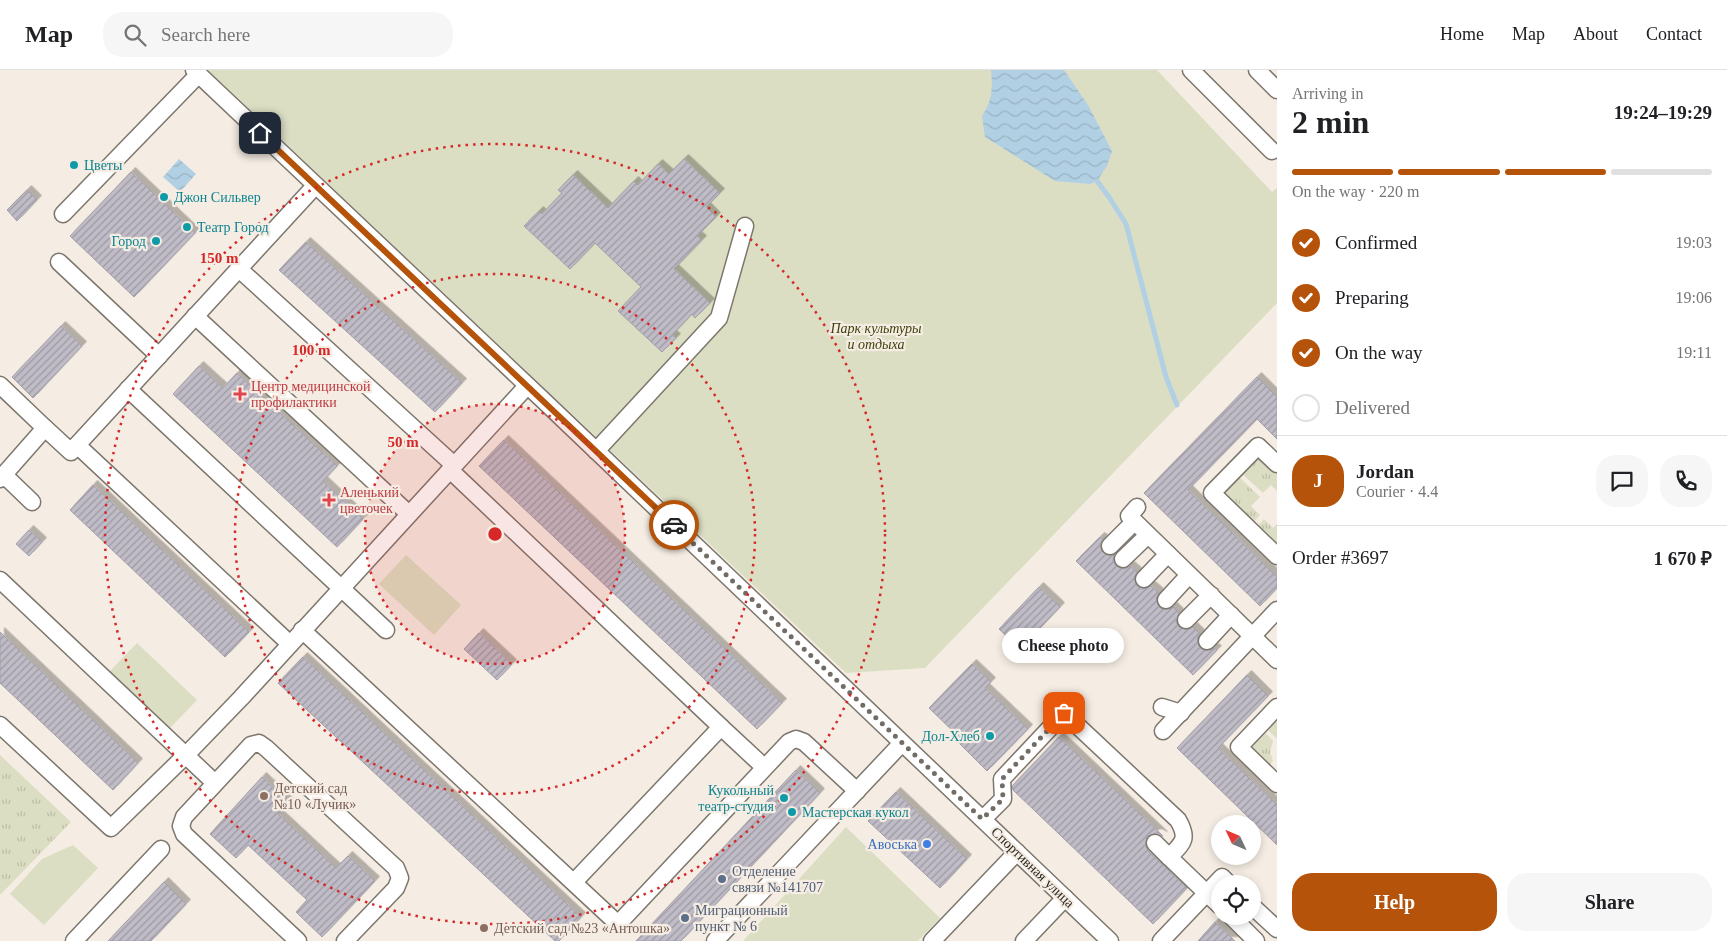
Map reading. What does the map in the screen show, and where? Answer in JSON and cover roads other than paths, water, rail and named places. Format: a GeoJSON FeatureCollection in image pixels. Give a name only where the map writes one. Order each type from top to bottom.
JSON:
{"type":"FeatureCollection","features":[{"type":"Feature","properties":{"kind":"street"},"geometry":{"type":"LineString","coordinates":[[1191,70],[1272,151]]}},
{"type":"Feature","properties":{"kind":"street"},"geometry":{"type":"LineString","coordinates":[[1256,70],[1277,90]]}},
{"type":"Feature","properties":{"kind":"street"},"geometry":{"type":"LineString","coordinates":[[63,214],[196,72]]}},
{"type":"Feature","properties":{"kind":"street","name":"Спортивная улица"},"geometry":{"type":"LineString","coordinates":[[196,72],[1110,941]]}},
{"type":"Feature","properties":{"kind":"street"},"geometry":{"type":"LineString","coordinates":[[0,385],[71,452],[315,186]]}},
{"type":"Feature","properties":{"kind":"street"},"geometry":{"type":"LineString","coordinates":[[596,451],[720,318],[745,226]]}},
{"type":"Feature","properties":{"kind":"street"},"geometry":{"type":"LineString","coordinates":[[60,262],[158,356]]}},
{"type":"Feature","properties":{"kind":"street"},"geometry":{"type":"LineString","coordinates":[[239,269],[452,468],[764,767]]}},
{"type":"Feature","properties":{"kind":"street"},"geometry":{"type":"LineString","coordinates":[[195,316],[409,514]]}},
{"type":"Feature","properties":{"kind":"street"},"geometry":{"type":"LineString","coordinates":[[0,725],[111,828],[241,698],[527,386]]}},
{"type":"Feature","properties":{"kind":"street"},"geometry":{"type":"LineString","coordinates":[[128,389],[386,630]]}},
{"type":"Feature","properties":{"kind":"street"},"geometry":{"type":"LineString","coordinates":[[32,502],[2,477],[46,428]]}},
{"type":"Feature","properties":{"kind":"street"},"geometry":{"type":"LineString","coordinates":[[77,445],[290,644]]}},
{"type":"Feature","properties":{"kind":"street"},"geometry":{"type":"LineString","coordinates":[[1277,464],[1258,446],[1212,493],[1277,556]]}},
{"type":"Feature","properties":{"kind":"street"},"geometry":{"type":"LineString","coordinates":[[1110,546],[1136,514],[1148,535],[1277,660]]}},
{"type":"Feature","properties":{"kind":"street"},"geometry":{"type":"LineString","coordinates":[[1124,559],[1148,535]]}},
{"type":"Feature","properties":{"kind":"street"},"geometry":{"type":"LineString","coordinates":[[1144,579],[1168,554]]}},
{"type":"Feature","properties":{"kind":"street"},"geometry":{"type":"LineString","coordinates":[[1166,600],[1189,575]]}},
{"type":"Feature","properties":{"kind":"street"},"geometry":{"type":"LineString","coordinates":[[0,580],[215,783]]}},
{"type":"Feature","properties":{"kind":"street"},"geometry":{"type":"LineString","coordinates":[[1186,620],[1210,595]]}},
{"type":"Feature","properties":{"kind":"street"},"geometry":{"type":"LineString","coordinates":[[1163,731],[1277,610]]}},
{"type":"Feature","properties":{"kind":"street"},"geometry":{"type":"LineString","coordinates":[[1207,641],[1231,615]]}},
{"type":"Feature","properties":{"kind":"street"},"geometry":{"type":"LineString","coordinates":[[302,630],[618,924],[789,742],[796,739],[804,742],[857,791]]}},
{"type":"Feature","properties":{"kind":"street"},"geometry":{"type":"LineString","coordinates":[[1162,707],[1180,713]]}},
{"type":"Feature","properties":{"kind":"street"},"geometry":{"type":"LineString","coordinates":[[1277,707],[1239,747],[1277,784]]}},
{"type":"Feature","properties":{"kind":"street"},"geometry":{"type":"LineString","coordinates":[[982,819],[1003,799],[1002,779],[1064,713],[1178,820],[1185,831],[1182,843],[1169,857]]}},
{"type":"Feature","properties":{"kind":"street"},"geometry":{"type":"LineString","coordinates":[[574,882],[722,727]]}},
{"type":"Feature","properties":{"kind":"street"},"geometry":{"type":"LineString","coordinates":[[298,941],[184,834],[181,826],[184,817],[215,783],[251,745],[259,743],[396,868],[400,878],[396,888],[345,941]]}},
{"type":"Feature","properties":{"kind":"street"},"geometry":{"type":"LineString","coordinates":[[715,941],[902,743]]}},
{"type":"Feature","properties":{"kind":"street"},"geometry":{"type":"LineString","coordinates":[[1155,843],[1211,896]]}},
{"type":"Feature","properties":{"kind":"street"},"geometry":{"type":"LineString","coordinates":[[74,941],[161,849]]}},
{"type":"Feature","properties":{"kind":"street"},"geometry":{"type":"LineString","coordinates":[[932,941],[1017,852]]}},
{"type":"Feature","properties":{"kind":"street"},"geometry":{"type":"LineString","coordinates":[[1160,941],[1211,888]]}},
{"type":"Feature","properties":{"kind":"street"},"geometry":{"type":"LineString","coordinates":[[1024,941],[1065,898]]}},
{"type":"Feature","properties":{"kind":"street"},"geometry":{"type":"LineString","coordinates":[[1261,914],[1277,929]]}},
{"type":"Feature","properties":{"kind":"street"},"geometry":{"type":"LineString","coordinates":[[1240,925],[1256,941]]}},
{"type":"Feature","properties":{"kind":"water"},"geometry":{"type":"Polygon","coordinates":[[[991,70],[1064,70],[1088,105],[1112,151],[1107,166],[1097,181],[1090,184],[1055,181],[985,137],[982,116],[991,94],[991,70]]]}},
{"type":"Feature","properties":{"kind":"water"},"geometry":{"type":"Polygon","coordinates":[[[179,159],[196,174],[180,192],[163,177],[179,159]]]}},
{"type":"Feature","properties":{"kind":"waterway"},"geometry":{"type":"LineString","coordinates":[[1097,181],[1126,224],[1166,377],[1177,405]]}},
{"type":"Feature","properties":{"kind":"place","name":"Цветы"},"geometry":{"type":"Point","coordinates":[74,165]}},
{"type":"Feature","properties":{"kind":"place","name":"Джон Сильвер"},"geometry":{"type":"Point","coordinates":[164,197]}},
{"type":"Feature","properties":{"kind":"place","name":"Театр Город"},"geometry":{"type":"Point","coordinates":[187,227]}},
{"type":"Feature","properties":{"kind":"place","name":"Город"},"geometry":{"type":"Point","coordinates":[156,241]}},
{"type":"Feature","properties":{"kind":"place","name":"Центр медицинской профилактики"},"geometry":{"type":"Point","coordinates":[240,394]}},
{"type":"Feature","properties":{"kind":"place","name":"Аленький цветочек"},"geometry":{"type":"Point","coordinates":[329,500]}},
{"type":"Feature","properties":{"kind":"place","name":"Cheese photo"},"geometry":{"type":"Point","coordinates":[1064,713]}},
{"type":"Feature","properties":{"kind":"place","name":"Дол-Хлеб"},"geometry":{"type":"Point","coordinates":[990,736]}},
{"type":"Feature","properties":{"kind":"place","name":"Детский сад №10 «Лучик»"},"geometry":{"type":"Point","coordinates":[264,796]}},
{"type":"Feature","properties":{"kind":"place","name":"Кукольный театр-студия"},"geometry":{"type":"Point","coordinates":[784,798]}},
{"type":"Feature","properties":{"kind":"place","name":"Мастерская кукол"},"geometry":{"type":"Point","coordinates":[792,812]}},
{"type":"Feature","properties":{"kind":"place","name":"Авоська"},"geometry":{"type":"Point","coordinates":[927,844]}},
{"type":"Feature","properties":{"kind":"place","name":"Отделение связи №141707"},"geometry":{"type":"Point","coordinates":[722,879]}},
{"type":"Feature","properties":{"kind":"place","name":"Миграционный пункт № 6"},"geometry":{"type":"Point","coordinates":[685,918]}},
{"type":"Feature","properties":{"kind":"place","name":"Детский сад №23 «Антошка»"},"geometry":{"type":"Point","coordinates":[484,928]}},
{"type":"Feature","properties":{"kind":"park label","name":"Парк культуры и отдыха"},"geometry":{"type":"Point","coordinates":[876,336]}}]}
